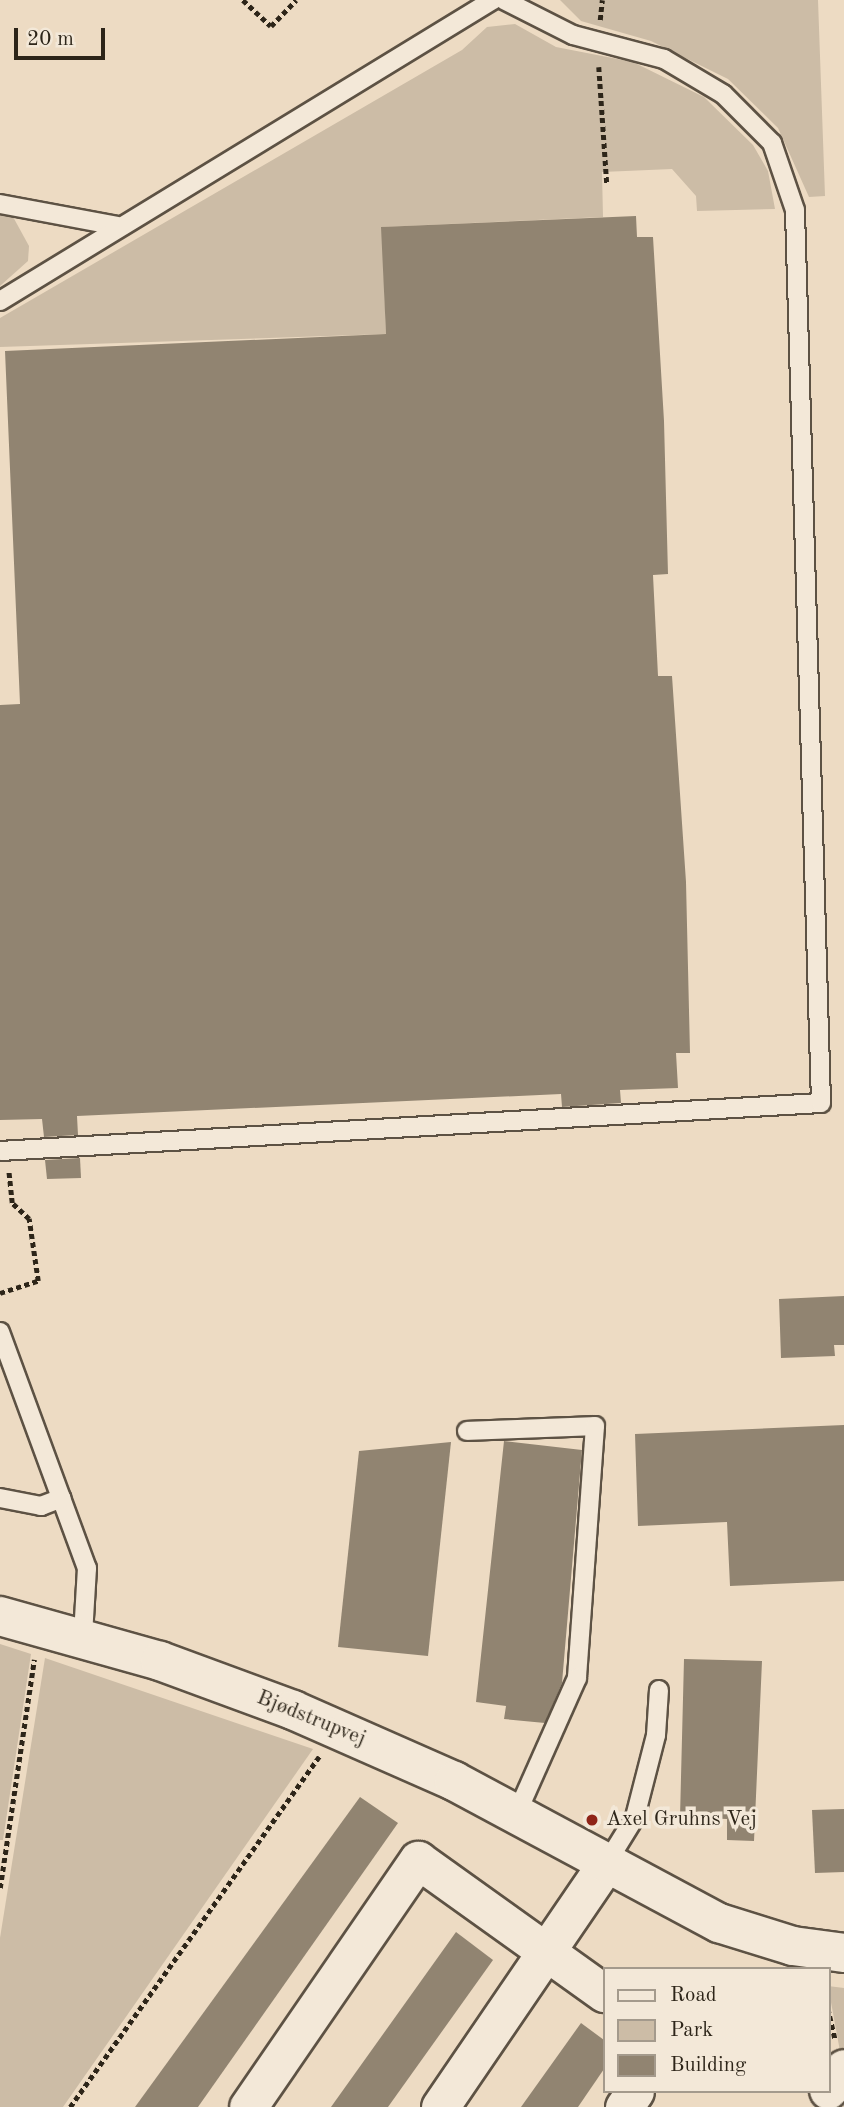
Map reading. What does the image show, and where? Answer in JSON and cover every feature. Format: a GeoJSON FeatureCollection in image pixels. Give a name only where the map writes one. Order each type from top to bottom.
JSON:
{"type":"FeatureCollection","features":[{"type":"Feature","properties":{"kind":"street","name":"Bjødstrupvej"},"geometry":{"type":"LineString","coordinates":[[0,1616],[83,1636],[338,1730],[516,1815],[719,1923],[793,1946],[844,1953]]}},
{"type":"Feature","properties":{"kind":"street"},"geometry":{"type":"LineString","coordinates":[[248,2107],[418,1860],[602,1992]]}},
{"type":"Feature","properties":{"kind":"street"},"geometry":{"type":"LineString","coordinates":[[440,2107],[606,1864]]}},
{"type":"Feature","properties":{"kind":"street"},"geometry":{"type":"LineString","coordinates":[[830,2088],[844,2068]]}},
{"type":"Feature","properties":{"kind":"lane"},"geometry":{"type":"LineString","coordinates":[[0,301],[117,226],[493,0]]}},
{"type":"Feature","properties":{"kind":"lane"},"geometry":{"type":"LineString","coordinates":[[0,1151],[821,1103],[795,210],[772,143],[723,94],[664,59],[598,39],[573,35],[504,0]]}},
{"type":"Feature","properties":{"kind":"lane"},"geometry":{"type":"LineString","coordinates":[[0,204],[117,226]]}},
{"type":"Feature","properties":{"kind":"lane"},"geometry":{"type":"LineString","coordinates":[[0,1332],[87,1568],[83,1636]]}},
{"type":"Feature","properties":{"kind":"lane"},"geometry":{"type":"LineString","coordinates":[[467,1431],[595,1426],[577,1678],[516,1815]]}},
{"type":"Feature","properties":{"kind":"lane"},"geometry":{"type":"LineString","coordinates":[[0,1498],[41,1506],[62,1499]]}},
{"type":"Feature","properties":{"kind":"lane"},"geometry":{"type":"LineString","coordinates":[[606,1864],[635,1817],[656,1735],[659,1690]]}},
{"type":"Feature","properties":{"kind":"path"},"geometry":{"type":"LineString","coordinates":[[243,0],[271,26],[296,0]]}},
{"type":"Feature","properties":{"kind":"path"},"geometry":{"type":"LineString","coordinates":[[602,0],[598,39],[607,183]]}},
{"type":"Feature","properties":{"kind":"path"},"geometry":{"type":"LineString","coordinates":[[0,1293],[38,1281],[29,1219],[12,1203],[10,1185]]}},
{"type":"Feature","properties":{"kind":"path"},"geometry":{"type":"LineString","coordinates":[[0,1888],[3,1847],[40,1625]]}},
{"type":"Feature","properties":{"kind":"path"},"geometry":{"type":"LineString","coordinates":[[70,2107],[338,1730]]}},
{"type":"Feature","properties":{"kind":"green space"},"geometry":{"type":"Polygon","coordinates":[[[560,0],[818,0],[825,196],[809,197],[778,128],[728,79],[651,41],[581,21],[560,0]]]}},
{"type":"Feature","properties":{"kind":"green space"},"geometry":{"type":"Polygon","coordinates":[[[515,24],[556,47],[633,62],[704,97],[753,145],[768,171],[775,209],[697,211],[696,196],[672,169],[602,172],[603,217],[382,227],[386,334],[0,347],[0,318],[462,50],[487,27],[515,24]]]}},
{"type":"Feature","properties":{"kind":"green space"},"geometry":{"type":"Polygon","coordinates":[[[0,213],[12,215],[29,246],[28,261],[0,286],[0,213]]]}},
{"type":"Feature","properties":{"kind":"green space"},"geometry":{"type":"Polygon","coordinates":[[[0,1644],[31,1654],[3,1840],[0,1840],[0,1644]]]}},
{"type":"Feature","properties":{"kind":"green space"},"geometry":{"type":"Polygon","coordinates":[[[45,1658],[313,1749],[63,2107],[0,2107],[0,1938],[45,1658]]]}},
{"type":"Feature","properties":{"kind":"green space"},"geometry":{"type":"Polygon","coordinates":[[[830,1986],[844,1988],[844,2054],[840,2051],[830,1986]]]}},
{"type":"Feature","properties":{"kind":"building"},"geometry":{"type":"Polygon","coordinates":[[[636,216],[637,237],[653,237],[664,421],[668,574],[653,575],[658,676],[672,676],[686,882],[690,1053],[676,1053],[678,1088],[620,1090],[621,1103],[562,1107],[561,1094],[77,1116],[78,1135],[44,1137],[42,1119],[0,1120],[0,705],[20,704],[5,351],[386,334],[381,227],[636,216]]]}},
{"type":"Feature","properties":{"kind":"building"},"geometry":{"type":"Polygon","coordinates":[[[80,1158],[81,1178],[47,1179],[45,1160],[80,1158]]]}},
{"type":"Feature","properties":{"kind":"building"},"geometry":{"type":"Polygon","coordinates":[[[844,1296],[844,1345],[834,1345],[835,1356],[781,1358],[779,1299],[844,1296]]]}},
{"type":"Feature","properties":{"kind":"building"},"geometry":{"type":"Polygon","coordinates":[[[844,1425],[844,1581],[730,1586],[727,1522],[638,1526],[635,1434],[844,1425]]]}},
{"type":"Feature","properties":{"kind":"building"},"geometry":{"type":"Polygon","coordinates":[[[504,1441],[582,1450],[562,1683],[545,1723],[504,1719],[506,1706],[476,1702],[504,1441]]]}},
{"type":"Feature","properties":{"kind":"building"},"geometry":{"type":"Polygon","coordinates":[[[451,1442],[428,1656],[338,1647],[359,1451],[451,1442]]]}},
{"type":"Feature","properties":{"kind":"building"},"geometry":{"type":"Polygon","coordinates":[[[684,1659],[762,1661],[754,1841],[727,1840],[727,1819],[680,1817],[684,1659]]]}},
{"type":"Feature","properties":{"kind":"building"},"geometry":{"type":"Polygon","coordinates":[[[360,1797],[398,1823],[198,2107],[135,2107],[360,1797]]]}},
{"type":"Feature","properties":{"kind":"building"},"geometry":{"type":"Polygon","coordinates":[[[844,1809],[844,1872],[815,1873],[812,1810],[844,1809]]]}},
{"type":"Feature","properties":{"kind":"building"},"geometry":{"type":"Polygon","coordinates":[[[456,1932],[493,1960],[388,2107],[331,2107],[456,1932]]]}},
{"type":"Feature","properties":{"kind":"building"},"geometry":{"type":"Polygon","coordinates":[[[581,2023],[602,2039],[602,2072],[578,2107],[521,2107],[581,2023]]]}},
{"type":"Feature","properties":{"kind":"place","name":"Axel Gruhns Vej"},"geometry":{"type":"Point","coordinates":[592,1820]}}]}
